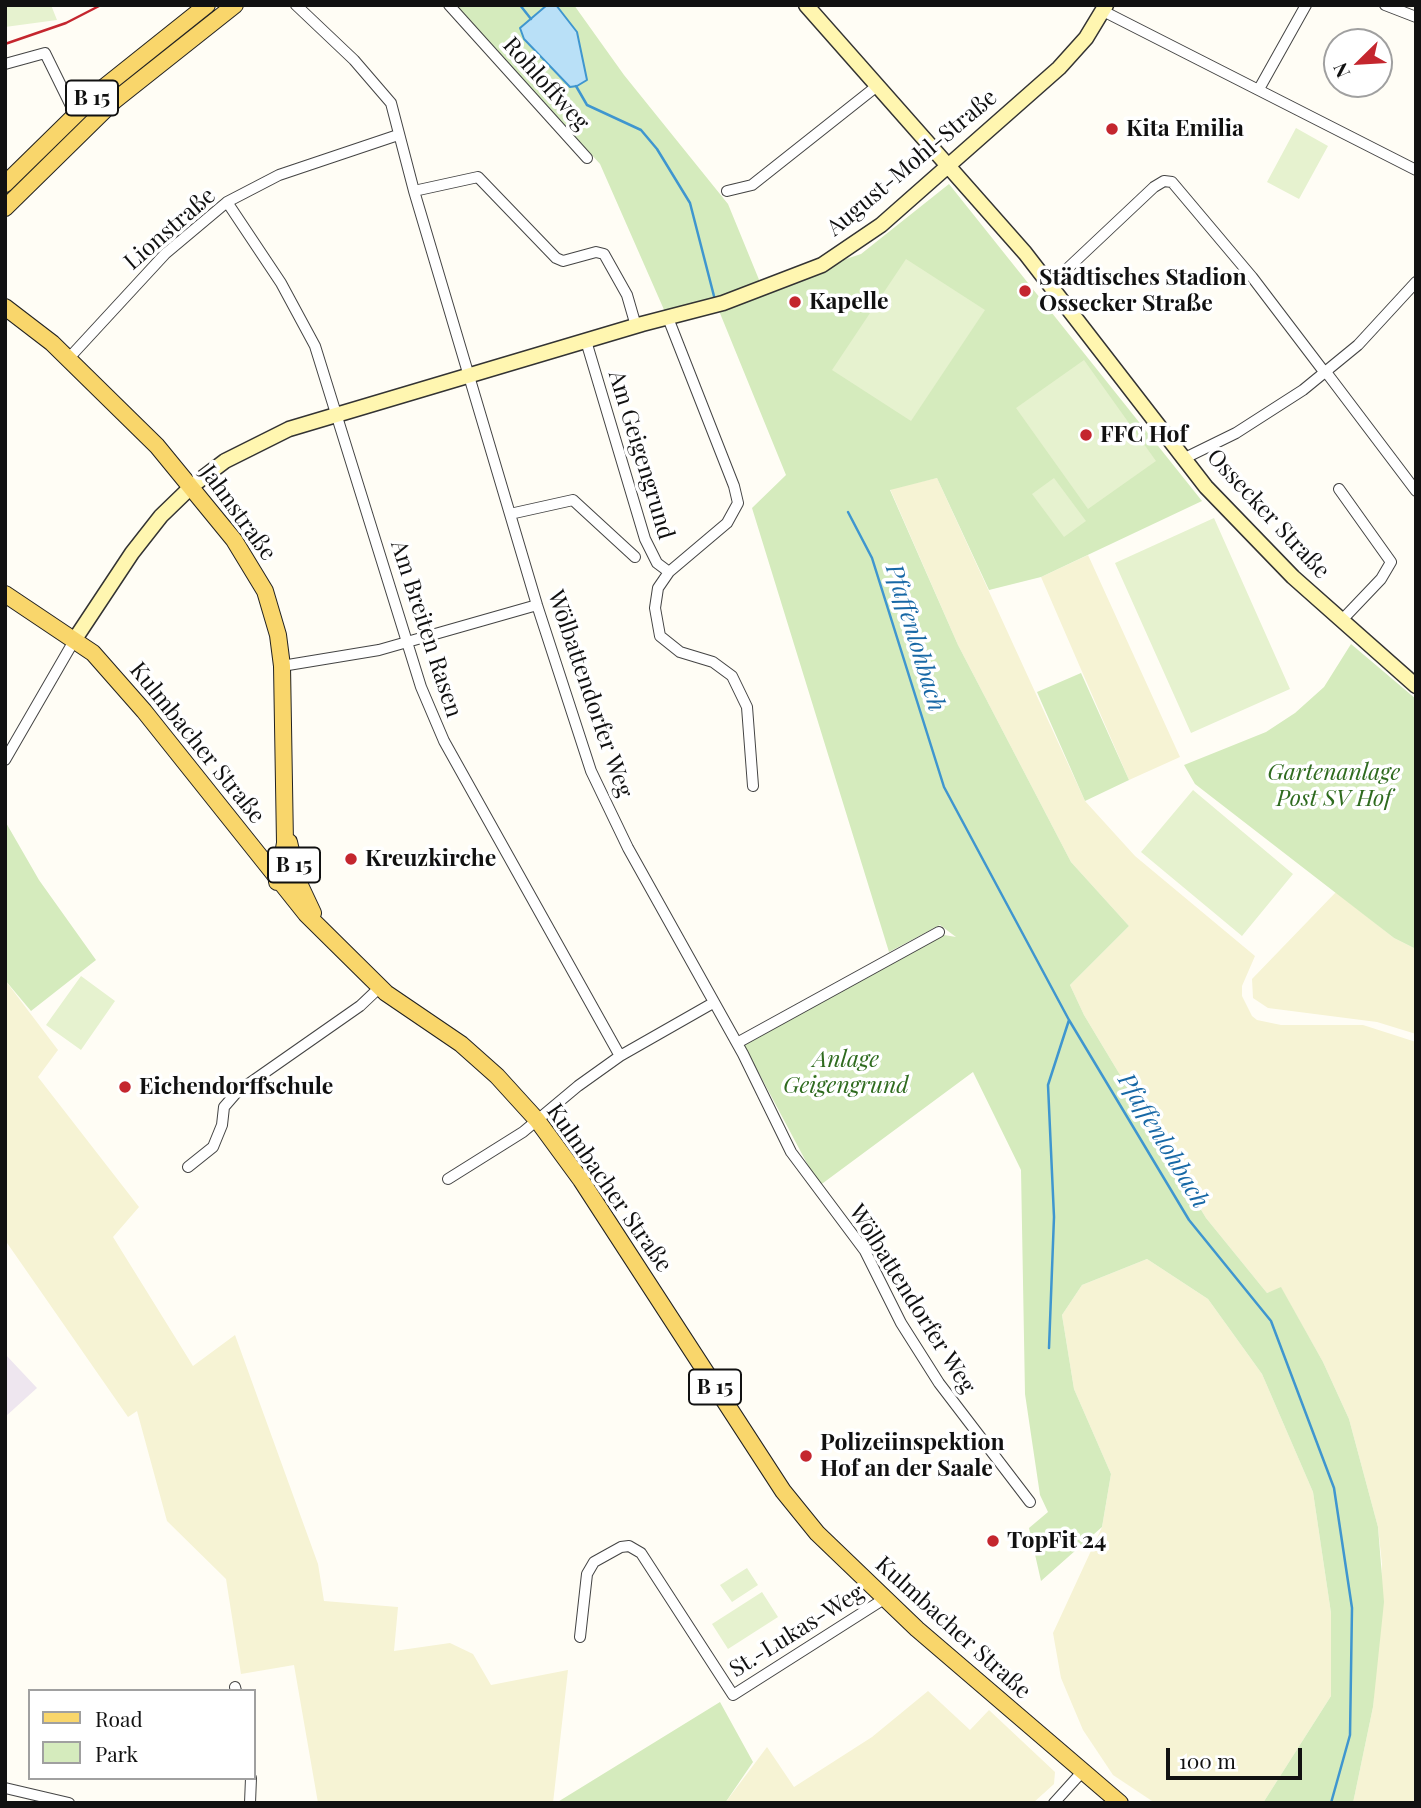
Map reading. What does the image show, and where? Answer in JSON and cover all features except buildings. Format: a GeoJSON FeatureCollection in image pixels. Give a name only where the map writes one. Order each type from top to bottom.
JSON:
{"type":"FeatureCollection","features":[{"type":"Feature","properties":{"kind":"main road","name":"B 15"},"geometry":{"type":"LineString","coordinates":[[5,184],[75,114],[207,5]]}},
{"type":"Feature","properties":{"kind":"main road","name":"B 15"},"geometry":{"type":"LineString","coordinates":[[5,208],[114,101],[235,5]]}},
{"type":"Feature","properties":{"kind":"main road","name":"Ossecker Straße"},"geometry":{"type":"LineString","coordinates":[[806,5],[1051,284],[1185,458],[1242,525],[1341,621],[1416,686]]}},
{"type":"Feature","properties":{"kind":"main road","name":"August-Mohl-Straße"},"geometry":{"type":"LineString","coordinates":[[75,639],[132,552],[192,486],[252,446],[338,413],[716,305],[822,265],[875,230],[1059,68],[1086,38],[1104,8]]}},
{"type":"Feature","properties":{"kind":"main road","name":"Jahnstraße"},"geometry":{"type":"LineString","coordinates":[[5,294],[52,343]]}},
{"type":"Feature","properties":{"kind":"main road","name":"Jahnstraße"},"geometry":{"type":"LineString","coordinates":[[5,307],[69,358],[158,446],[234,540],[265,591],[278,635],[282,666],[285,843],[275,873],[277,882]]}},
{"type":"Feature","properties":{"kind":"main road","name":"Kulmbacher Straße"},"geometry":{"type":"LineString","coordinates":[[5,594],[75,639],[110,670],[277,882],[380,987],[461,1044],[497,1076],[537,1120],[581,1180],[783,1491],[817,1533],[884,1599],[1120,1803]]}},
{"type":"Feature","properties":{"kind":"main road","name":"B 15"},"geometry":{"type":"LineString","coordinates":[[283,794],[295,870],[303,894],[323,930]]}},
{"type":"Feature","properties":{"kind":"street","name":"Wölbattendorfer Weg"},"geometry":{"type":"LineString","coordinates":[[296,5],[354,60],[391,103],[414,191],[537,605],[591,771],[628,848],[737,1043],[791,1153],[865,1251],[901,1323],[939,1383],[1030,1502]]}},
{"type":"Feature","properties":{"kind":"street","name":"Rohloffweg"},"geometry":{"type":"LineString","coordinates":[[449,5],[587,158]]}},
{"type":"Feature","properties":{"kind":"street"},"geometry":{"type":"LineString","coordinates":[[1258,89],[1306,5]]}},
{"type":"Feature","properties":{"kind":"street"},"geometry":{"type":"LineString","coordinates":[[1385,5],[1416,17]]}},
{"type":"Feature","properties":{"kind":"street"},"geometry":{"type":"LineString","coordinates":[[1104,8],[1416,170]]}},
{"type":"Feature","properties":{"kind":"street"},"geometry":{"type":"LineString","coordinates":[[5,64],[45,53],[75,114]]}},
{"type":"Feature","properties":{"kind":"street"},"geometry":{"type":"LineString","coordinates":[[727,191],[752,185],[877,86]]}},
{"type":"Feature","properties":{"kind":"street","name":"Lionstraße"},"geometry":{"type":"LineString","coordinates":[[69,358],[165,254],[227,202],[279,175],[398,135]]}},
{"type":"Feature","properties":{"kind":"street"},"geometry":{"type":"LineString","coordinates":[[414,191],[478,177],[556,258],[563,261],[596,252],[604,254],[627,295],[636,326]]}},
{"type":"Feature","properties":{"kind":"street"},"geometry":{"type":"LineString","coordinates":[[1051,284],[1154,187],[1164,181],[1172,182],[1252,277],[1416,491]]}},
{"type":"Feature","properties":{"kind":"street","name":"Am Breiten Rasen"},"geometry":{"type":"LineString","coordinates":[[227,202],[281,283],[315,346],[428,706],[456,765],[620,1056]]}},
{"type":"Feature","properties":{"kind":"street"},"geometry":{"type":"LineString","coordinates":[[1185,458],[1277,408],[1325,373],[1358,345],[1416,282]]}},
{"type":"Feature","properties":{"kind":"street"},"geometry":{"type":"LineString","coordinates":[[668,318],[734,486],[738,503],[734,514]]}},
{"type":"Feature","properties":{"kind":"street","name":"Am Geigengrund"},"geometry":{"type":"LineString","coordinates":[[586,341],[645,539],[657,563],[669,572],[744,505]]}},
{"type":"Feature","properties":{"kind":"street"},"geometry":{"type":"LineString","coordinates":[[1339,489],[1391,562],[1381,579],[1341,621]]}},
{"type":"Feature","properties":{"kind":"street","name":"Am Geigengrund"},"geometry":{"type":"LineString","coordinates":[[510,514],[573,500],[635,557]]}},
{"type":"Feature","properties":{"kind":"street"},"geometry":{"type":"LineString","coordinates":[[669,572],[658,588],[654,608],[660,636],[680,652],[713,662],[732,676],[747,707],[753,786]]}},
{"type":"Feature","properties":{"kind":"street"},"geometry":{"type":"LineString","coordinates":[[282,666],[336,660],[537,605]]}},
{"type":"Feature","properties":{"kind":"street"},"geometry":{"type":"LineString","coordinates":[[5,760],[75,639]]}},
{"type":"Feature","properties":{"kind":"street"},"geometry":{"type":"LineString","coordinates":[[737,1043],[939,932]]}},
{"type":"Feature","properties":{"kind":"street"},"geometry":{"type":"LineString","coordinates":[[188,1167],[213,1147],[222,1125],[224,1107],[237,1092],[349,1014],[380,987]]}},
{"type":"Feature","properties":{"kind":"street"},"geometry":{"type":"LineString","coordinates":[[448,1180],[537,1120],[620,1056],[713,1003]]}},
{"type":"Feature","properties":{"kind":"street","name":"St.-Lukas-Weg"},"geometry":{"type":"LineString","coordinates":[[580,1637],[587,1574],[594,1562],[621,1547],[629,1546],[641,1553],[733,1695],[884,1599]]}},
{"type":"Feature","properties":{"kind":"street"},"geometry":{"type":"LineString","coordinates":[[1054,1803],[1082,1772]]}},
{"type":"Feature","properties":{"kind":"street"},"geometry":{"type":"LineString","coordinates":[[250,1803],[251,1780]]}},
{"type":"Feature","properties":{"kind":"street"},"geometry":{"type":"LineString","coordinates":[[5,1788],[69,1803]]}},
{"type":"Feature","properties":{"kind":"shaded area"},"geometry":{"type":"Polygon","coordinates":[[[937,478],[1085,801],[1135,856],[1255,956],[1242,986],[1242,996],[1252,1016],[1257,1020],[1281,1025],[1363,1025],[1416,1042],[1416,1803],[1353,1803],[1373,1707],[1382,1564],[1378,1527],[1349,1419],[1323,1362],[1281,1288],[1267,1293],[1206,1218],[1084,1015],[1070,985],[1129,926],[1071,862],[958,645],[890,489],[937,478]]]}},
{"type":"Feature","properties":{"kind":"shaded area"},"geometry":{"type":"Polygon","coordinates":[[[1088,555],[1180,757],[1129,780],[1041,577],[1088,555]]]}},
{"type":"Feature","properties":{"kind":"shaded area"},"geometry":{"type":"Polygon","coordinates":[[[1336,892],[1394,938],[1416,949],[1416,1034],[1377,1022],[1268,1008],[1253,998],[1252,979],[1336,892]]]}},
{"type":"Feature","properties":{"kind":"shaded area"},"geometry":{"type":"Polygon","coordinates":[[[5,980],[58,1050],[38,1077],[139,1207],[113,1237],[193,1366],[235,1335],[318,1564],[324,1601],[398,1607],[394,1651],[450,1643],[473,1654],[491,1685],[568,1670],[553,1803],[318,1803],[294,1665],[241,1674],[226,1579],[167,1521],[137,1411],[128,1417],[5,1240],[5,980]]]}},
{"type":"Feature","properties":{"kind":"shaded area"},"geometry":{"type":"Polygon","coordinates":[[[1147,1259],[1208,1299],[1262,1374],[1313,1492],[1331,1613],[1331,1696],[1263,1803],[1155,1803],[1113,1775],[1083,1730],[1061,1678],[1053,1633],[1102,1527],[1111,1474],[1074,1389],[1062,1315],[1082,1285],[1147,1259]]]}},
{"type":"Feature","properties":{"kind":"shaded area"},"geometry":{"type":"Polygon","coordinates":[[[5,1354],[37,1388],[5,1417],[5,1354]]]}},
{"type":"Feature","properties":{"kind":"shaded area"},"geometry":{"type":"Polygon","coordinates":[[[928,1691],[970,1730],[989,1710],[1055,1772],[1054,1784],[1033,1803],[725,1803],[767,1747],[794,1787],[872,1737],[928,1691]]]}},
{"type":"Feature","properties":{"kind":"green space"},"geometry":{"type":"Polygon","coordinates":[[[5,5],[51,5],[57,20],[5,27],[5,5]]]}},
{"type":"Feature","properties":{"kind":"green space","name":"Anlage Geigengrund"},"geometry":{"type":"Polygon","coordinates":[[[456,5],[574,5],[624,75],[728,204],[762,287],[861,254],[949,184],[1202,501],[1041,577],[989,590],[937,478],[890,490],[958,645],[1071,862],[1129,926],[1070,985],[1084,1015],[1206,1218],[1267,1293],[1281,1287],[1323,1362],[1349,1419],[1378,1527],[1384,1602],[1373,1707],[1353,1803],[1263,1803],[1331,1696],[1331,1613],[1313,1492],[1262,1374],[1208,1299],[1147,1259],[1082,1285],[1062,1315],[1074,1389],[1111,1474],[1102,1527],[1041,1581],[1029,1528],[1048,1512],[1040,1495],[1025,1394],[1021,1170],[973,1072],[819,1186],[744,1045],[944,935],[956,937],[940,925],[889,952],[752,508],[786,475],[715,301],[665,312],[600,164],[456,5]]]}},
{"type":"Feature","properties":{"kind":"green space"},"geometry":{"type":"Polygon","coordinates":[[[1296,128],[1328,146],[1299,199],[1267,182],[1296,128]]]}},
{"type":"Feature","properties":{"kind":"green space"},"geometry":{"type":"Polygon","coordinates":[[[906,259],[985,310],[911,421],[832,370],[906,259]]]}},
{"type":"Feature","properties":{"kind":"green space","name":"FFC Hof"},"geometry":{"type":"Polygon","coordinates":[[[1084,360],[1156,461],[1088,509],[1016,408],[1084,360]]]}},
{"type":"Feature","properties":{"kind":"green space"},"geometry":{"type":"Polygon","coordinates":[[[1054,478],[1086,521],[1064,537],[1032,494],[1054,478]]]}},
{"type":"Feature","properties":{"kind":"green space"},"geometry":{"type":"Polygon","coordinates":[[[1214,518],[1290,689],[1191,733],[1115,563],[1214,518]]]}},
{"type":"Feature","properties":{"kind":"green space","name":"Gartenanlage Post SV Hof"},"geometry":{"type":"Polygon","coordinates":[[[1351,644],[1416,699],[1416,949],[1394,938],[1195,784],[1184,765],[1266,732],[1295,713],[1324,687],[1351,644]]]}},
{"type":"Feature","properties":{"kind":"green space"},"geometry":{"type":"Polygon","coordinates":[[[1081,673],[1129,780],[1085,801],[1037,692],[1081,673]]]}},
{"type":"Feature","properties":{"kind":"green space"},"geometry":{"type":"Polygon","coordinates":[[[1193,790],[1293,874],[1242,936],[1141,852],[1193,790]]]}},
{"type":"Feature","properties":{"kind":"green space"},"geometry":{"type":"Polygon","coordinates":[[[5,821],[39,880],[96,960],[31,1011],[5,980],[5,821]]]}},
{"type":"Feature","properties":{"kind":"green space"},"geometry":{"type":"Polygon","coordinates":[[[81,976],[115,1001],[81,1050],[46,1025],[81,976]]]}},
{"type":"Feature","properties":{"kind":"green space"},"geometry":{"type":"Polygon","coordinates":[[[747,1568],[758,1585],[732,1602],[720,1585],[747,1568]]]}},
{"type":"Feature","properties":{"kind":"green space"},"geometry":{"type":"Polygon","coordinates":[[[762,1592],[778,1617],[728,1649],[712,1624],[762,1592]]]}},
{"type":"Feature","properties":{"kind":"green space"},"geometry":{"type":"Polygon","coordinates":[[[720,1702],[753,1762],[725,1803],[556,1803],[720,1702]]]}},
{"type":"Feature","properties":{"kind":"water"},"geometry":{"type":"Polygon","coordinates":[[[547,5],[556,5],[577,32],[587,80],[577,86],[570,87],[524,39],[520,28],[547,5]]]}},
{"type":"Feature","properties":{"kind":"waterway","name":"Pfaffenlohbach"},"geometry":{"type":"LineString","coordinates":[[520,5],[531,19]]}},
{"type":"Feature","properties":{"kind":"waterway","name":"Pfaffenlohbach"},"geometry":{"type":"LineString","coordinates":[[576,86],[587,105],[641,130],[657,149],[690,203],[715,300]]}},
{"type":"Feature","properties":{"kind":"waterway","name":"Pfaffenlohbach"},"geometry":{"type":"LineString","coordinates":[[848,512],[872,558],[944,787],[1069,1020],[1189,1220],[1271,1321],[1334,1488],[1352,1608],[1350,1735],[1331,1803]]}},
{"type":"Feature","properties":{"kind":"waterway"},"geometry":{"type":"LineString","coordinates":[[1049,1348],[1054,1217],[1048,1085],[1069,1020]]}},
{"type":"Feature","properties":{"kind":"railway"},"geometry":{"type":"LineString","coordinates":[[5,44],[66,23],[101,5]]}},
{"type":"Feature","properties":{"kind":"place","name":"Kita Emilia"},"geometry":{"type":"Point","coordinates":[1112,129]}},
{"type":"Feature","properties":{"kind":"place","name":"Städtisches Stadion Ossecker Straße"},"geometry":{"type":"Point","coordinates":[1025,291]}},
{"type":"Feature","properties":{"kind":"place","name":"Kapelle"},"geometry":{"type":"Point","coordinates":[795,302]}},
{"type":"Feature","properties":{"kind":"place","name":"FFC Hof"},"geometry":{"type":"Point","coordinates":[1086,435]}},
{"type":"Feature","properties":{"kind":"place","name":"Kreuzkirche"},"geometry":{"type":"Point","coordinates":[351,859]}},
{"type":"Feature","properties":{"kind":"place","name":"Eichendorffschule"},"geometry":{"type":"Point","coordinates":[125,1087]}},
{"type":"Feature","properties":{"kind":"place","name":"Polizeiinspektion Hof an der Saale"},"geometry":{"type":"Point","coordinates":[806,1456]}},
{"type":"Feature","properties":{"kind":"place","name":"TopFit 24"},"geometry":{"type":"Point","coordinates":[993,1541]}}]}
